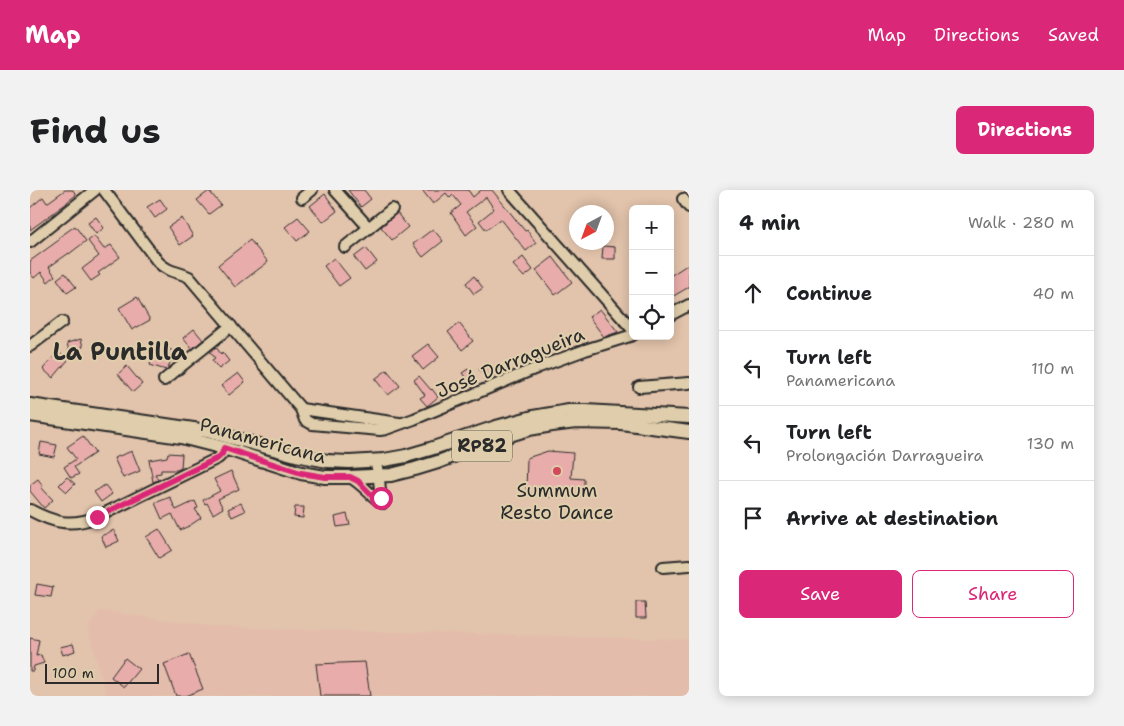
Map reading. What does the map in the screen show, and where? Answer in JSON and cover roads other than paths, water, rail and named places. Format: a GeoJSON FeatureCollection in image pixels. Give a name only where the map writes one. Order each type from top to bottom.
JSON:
{"type":"FeatureCollection","features":[{"type":"Feature","properties":{"kind":"main road","name":"Panamericana"},"geometry":{"type":"LineString","coordinates":[[30,405],[207,431],[296,455],[350,462],[406,456],[496,427],[552,413],[586,411],[689,418]]}},
{"type":"Feature","properties":{"kind":"main road","name":"Panamericana"},"geometry":{"type":"LineString","coordinates":[[30,415],[181,437],[224,448],[301,473],[325,477],[380,476],[415,469],[529,429],[576,422],[621,423],[689,432]]}},
{"type":"Feature","properties":{"kind":"street"},"geometry":{"type":"LineString","coordinates":[[30,242],[95,190]]}},
{"type":"Feature","properties":{"kind":"street","name":"José Darragueira"},"geometry":{"type":"LineString","coordinates":[[104,190],[163,268],[190,277],[300,409],[305,420],[312,424],[386,429],[539,367],[629,336]]}},
{"type":"Feature","properties":{"kind":"street"},"geometry":{"type":"LineString","coordinates":[[335,190],[368,228]]}},
{"type":"Feature","properties":{"kind":"street"},"geometry":{"type":"LineString","coordinates":[[509,190],[629,325]]}},
{"type":"Feature","properties":{"kind":"street"},"geometry":{"type":"LineString","coordinates":[[345,247],[392,209]]}},
{"type":"Feature","properties":{"kind":"street"},"geometry":{"type":"LineString","coordinates":[[674,313],[689,305]]}},
{"type":"Feature","properties":{"kind":"street"},"geometry":{"type":"LineString","coordinates":[[30,346],[62,322]]}},
{"type":"Feature","properties":{"kind":"street"},"geometry":{"type":"LineString","coordinates":[[164,380],[231,326]]}},
{"type":"Feature","properties":{"kind":"street"},"geometry":{"type":"LineString","coordinates":[[639,387],[689,383]]}},
{"type":"Feature","properties":{"kind":"street"},"geometry":{"type":"LineString","coordinates":[[30,510],[55,522],[87,521],[218,458],[224,448]]}},
{"type":"Feature","properties":{"kind":"street"},"geometry":{"type":"LineString","coordinates":[[350,477],[358,481],[376,500],[383,503],[378,466],[374,460]]}},
{"type":"Feature","properties":{"kind":"street"},"geometry":{"type":"LineString","coordinates":[[663,567],[689,566]]}},
{"type":"Feature","properties":{"kind":"place","name":"Summum Resto Dance"},"geometry":{"type":"Point","coordinates":[557,471]}},
{"type":"Feature","properties":{"kind":"district","name":"La Puntilla"},"geometry":{"type":"Point","coordinates":[120,352]}}]}
